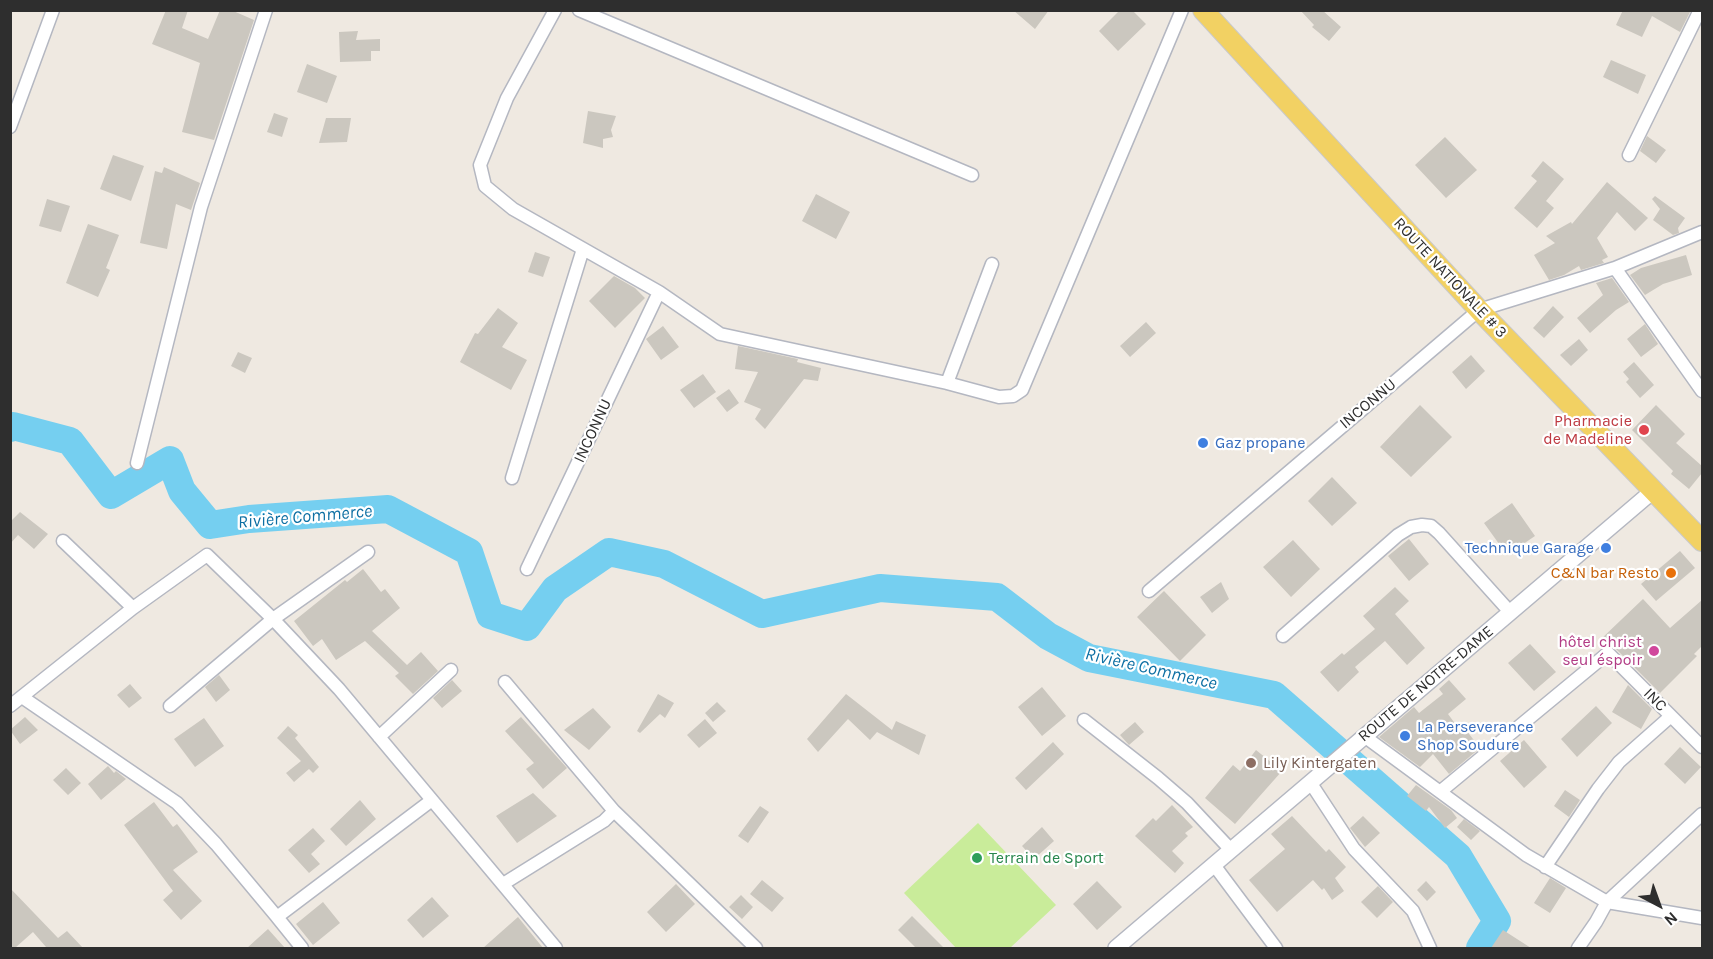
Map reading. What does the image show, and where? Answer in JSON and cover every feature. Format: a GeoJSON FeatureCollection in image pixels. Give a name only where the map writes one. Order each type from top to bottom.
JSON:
{"type":"FeatureCollection","features":[{"type":"Feature","properties":{"kind":"main road","name":"ROUTE NATIONALE # 3"},"geometry":{"type":"LineString","coordinates":[[1203,10],[1479,310],[1702,541]]}},
{"type":"Feature","properties":{"kind":"street"},"geometry":{"type":"LineString","coordinates":[[10,127],[53,10]]}},
{"type":"Feature","properties":{"kind":"street"},"geometry":{"type":"LineString","coordinates":[[137,463],[201,207],[266,10]]}},
{"type":"Feature","properties":{"kind":"street"},"geometry":{"type":"LineString","coordinates":[[555,10],[507,98],[480,165],[485,186],[513,209],[659,292],[720,334],[947,383],[999,398],[1013,396],[1022,390],[1182,10]]}},
{"type":"Feature","properties":{"kind":"street"},"geometry":{"type":"LineString","coordinates":[[579,10],[972,175]]}},
{"type":"Feature","properties":{"kind":"street"},"geometry":{"type":"LineString","coordinates":[[1629,155],[1700,10]]}},
{"type":"Feature","properties":{"kind":"street","name":"INCONNU"},"geometry":{"type":"LineString","coordinates":[[1149,591],[1479,310],[1615,268],[1702,232]]}},
{"type":"Feature","properties":{"kind":"street"},"geometry":{"type":"LineString","coordinates":[[512,478],[583,249]]}},
{"type":"Feature","properties":{"kind":"street"},"geometry":{"type":"LineString","coordinates":[[947,383],[992,264]]}},
{"type":"Feature","properties":{"kind":"street"},"geometry":{"type":"LineString","coordinates":[[1615,268],[1702,391]]}},
{"type":"Feature","properties":{"kind":"street","name":"INCONNU"},"geometry":{"type":"LineString","coordinates":[[527,569],[659,292]]}},
{"type":"Feature","properties":{"kind":"street","name":"ROUTE DE NOTRE-DAME"},"geometry":{"type":"LineString","coordinates":[[1116,948],[1654,490]]}},
{"type":"Feature","properties":{"kind":"street"},"geometry":{"type":"LineString","coordinates":[[1283,636],[1398,535],[1410,527],[1422,525],[1431,526],[1439,533],[1510,612]]}},
{"type":"Feature","properties":{"kind":"street"},"geometry":{"type":"LineString","coordinates":[[63,541],[133,608]]}},
{"type":"Feature","properties":{"kind":"street"},"geometry":{"type":"LineString","coordinates":[[170,706],[273,619],[368,552]]}},
{"type":"Feature","properties":{"kind":"street"},"geometry":{"type":"LineString","coordinates":[[10,706],[133,608],[207,555],[273,619],[339,689],[556,948]]}},
{"type":"Feature","properties":{"kind":"street","name":"INC"},"geometry":{"type":"LineString","coordinates":[[1441,791],[1608,653],[1702,747]]}},
{"type":"Feature","properties":{"kind":"street"},"geometry":{"type":"LineString","coordinates":[[380,737],[451,670]]}},
{"type":"Feature","properties":{"kind":"street"},"geometry":{"type":"LineString","coordinates":[[504,682],[614,811],[756,948]]}},
{"type":"Feature","properties":{"kind":"street"},"geometry":{"type":"LineString","coordinates":[[22,697],[177,803],[216,844],[302,948]]}},
{"type":"Feature","properties":{"kind":"street"},"geometry":{"type":"LineString","coordinates":[[1545,867],[1619,762],[1671,716]]}},
{"type":"Feature","properties":{"kind":"street"},"geometry":{"type":"LineString","coordinates":[[1084,720],[1187,803],[1231,850]]}},
{"type":"Feature","properties":{"kind":"street"},"geometry":{"type":"LineString","coordinates":[[1364,736],[1526,855],[1606,902],[1702,918]]}},
{"type":"Feature","properties":{"kind":"street"},"geometry":{"type":"LineString","coordinates":[[1310,782],[1354,849],[1413,911],[1430,948]]}},
{"type":"Feature","properties":{"kind":"street"},"geometry":{"type":"LineString","coordinates":[[277,917],[432,800]]}},
{"type":"Feature","properties":{"kind":"street"},"geometry":{"type":"LineString","coordinates":[[503,884],[603,821],[614,811]]}},
{"type":"Feature","properties":{"kind":"street"},"geometry":{"type":"LineString","coordinates":[[1578,948],[1596,922],[1606,902],[1702,814]]}},
{"type":"Feature","properties":{"kind":"street"},"geometry":{"type":"LineString","coordinates":[[1214,865],[1276,948]]}},
{"type":"Feature","properties":{"kind":"green space","name":"Terrain de Sport"},"geometry":{"type":"Polygon","coordinates":[[[978,823],[1056,905],[1010,948],[956,948],[904,893],[978,823]]]}},
{"type":"Feature","properties":{"kind":"building"},"geometry":{"type":"Polygon","coordinates":[[[166,10],[188,10],[182,28],[208,39],[220,10],[231,10],[254,20],[214,140],[182,132],[200,63],[152,44],[166,10]]]}},
{"type":"Feature","properties":{"kind":"building"},"geometry":{"type":"Polygon","coordinates":[[[1013,10],[1049,10],[1035,29],[1013,10]]]}},
{"type":"Feature","properties":{"kind":"building"},"geometry":{"type":"Polygon","coordinates":[[[1120,10],[1132,10],[1146,24],[1118,51],[1099,31],[1120,10]]]}},
{"type":"Feature","properties":{"kind":"building"},"geometry":{"type":"Polygon","coordinates":[[[1300,10],[1322,10],[1341,27],[1329,41],[1312,27],[1314,25],[1300,10]]]}},
{"type":"Feature","properties":{"kind":"building"},"geometry":{"type":"Polygon","coordinates":[[[1623,10],[1691,10],[1680,32],[1652,16],[1642,37],[1616,25],[1623,10]]]}},
{"type":"Feature","properties":{"kind":"building"},"geometry":{"type":"Polygon","coordinates":[[[358,31],[356,40],[380,39],[380,51],[371,51],[371,61],[340,62],[339,32],[358,31]]]}},
{"type":"Feature","properties":{"kind":"building"},"geometry":{"type":"Polygon","coordinates":[[[1611,60],[1646,75],[1638,94],[1603,77],[1611,60]]]}},
{"type":"Feature","properties":{"kind":"building"},"geometry":{"type":"Polygon","coordinates":[[[307,64],[337,76],[327,103],[297,92],[307,64]]]}},
{"type":"Feature","properties":{"kind":"building"},"geometry":{"type":"Polygon","coordinates":[[[588,111],[616,116],[611,130],[613,137],[603,139],[603,148],[583,143],[588,111]]]}},
{"type":"Feature","properties":{"kind":"building"},"geometry":{"type":"Polygon","coordinates":[[[274,113],[288,118],[282,137],[267,132],[274,113]]]}},
{"type":"Feature","properties":{"kind":"building"},"geometry":{"type":"Polygon","coordinates":[[[326,118],[351,118],[347,142],[319,143],[326,118]]]}},
{"type":"Feature","properties":{"kind":"building"},"geometry":{"type":"Polygon","coordinates":[[[1647,136],[1666,150],[1656,163],[1640,151],[1647,136]]]}},
{"type":"Feature","properties":{"kind":"building"},"geometry":{"type":"Polygon","coordinates":[[[1445,137],[1477,170],[1446,198],[1415,165],[1445,137]]]}},
{"type":"Feature","properties":{"kind":"building"},"geometry":{"type":"Polygon","coordinates":[[[113,155],[144,166],[131,201],[100,189],[113,155]]]}},
{"type":"Feature","properties":{"kind":"building"},"geometry":{"type":"Polygon","coordinates":[[[1543,161],[1564,179],[1546,201],[1554,208],[1537,228],[1514,208],[1537,181],[1531,176],[1543,161]]]}},
{"type":"Feature","properties":{"kind":"building"},"geometry":{"type":"Polygon","coordinates":[[[164,167],[200,183],[191,210],[176,204],[167,249],[140,243],[155,171],[162,173],[164,167]]]}},
{"type":"Feature","properties":{"kind":"building"},"geometry":{"type":"Polygon","coordinates":[[[1607,182],[1648,218],[1635,231],[1617,212],[1597,238],[1608,257],[1602,260],[1604,263],[1581,270],[1579,266],[1564,275],[1549,280],[1534,255],[1555,243],[1546,236],[1571,222],[1572,224],[1607,182]]]}},
{"type":"Feature","properties":{"kind":"building"},"geometry":{"type":"Polygon","coordinates":[[[816,194],[850,212],[836,239],[802,221],[816,194]]]}},
{"type":"Feature","properties":{"kind":"building"},"geometry":{"type":"Polygon","coordinates":[[[1655,196],[1685,218],[1678,228],[1679,233],[1673,235],[1653,220],[1660,209],[1652,199],[1655,196]]]}},
{"type":"Feature","properties":{"kind":"building"},"geometry":{"type":"Polygon","coordinates":[[[47,199],[70,206],[61,232],[39,226],[47,199]]]}},
{"type":"Feature","properties":{"kind":"building"},"geometry":{"type":"Polygon","coordinates":[[[88,224],[119,235],[106,268],[110,270],[98,297],[66,283],[88,224]]]}},
{"type":"Feature","properties":{"kind":"building"},"geometry":{"type":"Polygon","coordinates":[[[535,252],[550,257],[543,277],[528,272],[535,252]]]}},
{"type":"Feature","properties":{"kind":"building"},"geometry":{"type":"Polygon","coordinates":[[[1686,255],[1692,275],[1663,284],[1645,295],[1630,275],[1641,268],[1686,255]]]}},
{"type":"Feature","properties":{"kind":"building"},"geometry":{"type":"Polygon","coordinates":[[[614,276],[635,288],[645,298],[615,328],[589,301],[614,276]]]}},
{"type":"Feature","properties":{"kind":"building"},"geometry":{"type":"Polygon","coordinates":[[[1612,278],[1629,302],[1616,310],[1590,333],[1577,318],[1603,295],[1596,283],[1612,278]]]}},
{"type":"Feature","properties":{"kind":"building"},"geometry":{"type":"Polygon","coordinates":[[[1553,306],[1564,317],[1544,338],[1533,328],[1553,306]]]}},
{"type":"Feature","properties":{"kind":"building"},"geometry":{"type":"Polygon","coordinates":[[[498,308],[518,323],[502,347],[527,360],[511,390],[460,362],[475,333],[478,334],[498,308]]]}},
{"type":"Feature","properties":{"kind":"building"},"geometry":{"type":"Polygon","coordinates":[[[1146,322],[1156,333],[1130,357],[1120,346],[1146,322]]]}},
{"type":"Feature","properties":{"kind":"building"},"geometry":{"type":"Polygon","coordinates":[[[1645,324],[1658,344],[1641,357],[1627,339],[1645,324]]]}},
{"type":"Feature","properties":{"kind":"building"},"geometry":{"type":"Polygon","coordinates":[[[663,326],[679,347],[661,360],[646,339],[663,326]]]}},
{"type":"Feature","properties":{"kind":"building"},"geometry":{"type":"Polygon","coordinates":[[[1579,339],[1588,350],[1571,366],[1560,355],[1579,339]]]}},
{"type":"Feature","properties":{"kind":"building"},"geometry":{"type":"Polygon","coordinates":[[[738,346],[798,359],[797,362],[821,368],[818,381],[804,379],[765,429],[755,419],[761,409],[744,402],[758,372],[735,369],[738,346]]]}},
{"type":"Feature","properties":{"kind":"building"},"geometry":{"type":"Polygon","coordinates":[[[238,352],[252,358],[245,373],[231,366],[238,352]]]}},
{"type":"Feature","properties":{"kind":"building"},"geometry":{"type":"Polygon","coordinates":[[[1471,355],[1485,371],[1466,389],[1452,372],[1471,355]]]}},
{"type":"Feature","properties":{"kind":"building"},"geometry":{"type":"Polygon","coordinates":[[[1634,362],[1654,385],[1640,398],[1626,382],[1629,379],[1623,372],[1634,362]]]}},
{"type":"Feature","properties":{"kind":"building"},"geometry":{"type":"Polygon","coordinates":[[[703,374],[716,392],[694,408],[680,390],[703,374]]]}},
{"type":"Feature","properties":{"kind":"building"},"geometry":{"type":"Polygon","coordinates":[[[729,389],[739,403],[727,412],[716,398],[729,389]]]}},
{"type":"Feature","properties":{"kind":"building"},"geometry":{"type":"Polygon","coordinates":[[[1420,405],[1452,437],[1411,477],[1380,447],[1420,405]]]}},
{"type":"Feature","properties":{"kind":"building"},"geometry":{"type":"Polygon","coordinates":[[[1656,405],[1685,434],[1676,443],[1702,466],[1702,473],[1689,489],[1671,474],[1673,471],[1632,430],[1656,405]]]}},
{"type":"Feature","properties":{"kind":"building"},"geometry":{"type":"Polygon","coordinates":[[[1332,477],[1357,503],[1332,526],[1308,501],[1332,477]]]}},
{"type":"Feature","properties":{"kind":"building"},"geometry":{"type":"Polygon","coordinates":[[[1512,503],[1535,536],[1507,555],[1484,523],[1512,503]]]}},
{"type":"Feature","properties":{"kind":"building"},"geometry":{"type":"Polygon","coordinates":[[[20,512],[48,534],[34,549],[18,535],[10,544],[10,522],[20,512]]]}},
{"type":"Feature","properties":{"kind":"building"},"geometry":{"type":"Polygon","coordinates":[[[1409,539],[1429,564],[1409,581],[1388,556],[1409,539]]]}},
{"type":"Feature","properties":{"kind":"building"},"geometry":{"type":"Polygon","coordinates":[[[1293,540],[1320,569],[1291,597],[1263,567],[1293,540]]]}},
{"type":"Feature","properties":{"kind":"building"},"geometry":{"type":"Polygon","coordinates":[[[1680,551],[1695,568],[1656,601],[1641,584],[1680,551]]]}},
{"type":"Feature","properties":{"kind":"building"},"geometry":{"type":"Polygon","coordinates":[[[363,569],[381,592],[385,589],[400,608],[372,631],[407,665],[421,652],[438,671],[413,694],[395,676],[399,673],[365,641],[336,660],[322,639],[313,646],[294,621],[345,580],[347,582],[363,569]]]}},
{"type":"Feature","properties":{"kind":"building"},"geometry":{"type":"Polygon","coordinates":[[[1221,582],[1229,599],[1212,613],[1200,597],[1221,582]]]}},
{"type":"Feature","properties":{"kind":"building"},"geometry":{"type":"Polygon","coordinates":[[[1395,587],[1409,601],[1395,614],[1425,648],[1407,665],[1385,641],[1355,667],[1359,672],[1338,692],[1320,672],[1375,629],[1363,616],[1395,587]]]}},
{"type":"Feature","properties":{"kind":"building"},"geometry":{"type":"Polygon","coordinates":[[[1164,591],[1206,635],[1180,661],[1137,617],[1164,591]]]}},
{"type":"Feature","properties":{"kind":"building"},"geometry":{"type":"Polygon","coordinates":[[[1643,599],[1670,628],[1702,600],[1702,646],[1694,654],[1697,656],[1660,693],[1614,647],[1605,645],[1600,640],[1643,599]]]}},
{"type":"Feature","properties":{"kind":"building"},"geometry":{"type":"Polygon","coordinates":[[[1530,644],[1556,672],[1534,691],[1508,663],[1530,644]]]}},
{"type":"Feature","properties":{"kind":"building"},"geometry":{"type":"Polygon","coordinates":[[[219,675],[230,690],[216,702],[205,687],[219,675]]]}},
{"type":"Feature","properties":{"kind":"building"},"geometry":{"type":"Polygon","coordinates":[[[452,680],[462,691],[442,708],[433,698],[452,680]]]}},
{"type":"Feature","properties":{"kind":"building"},"geometry":{"type":"Polygon","coordinates":[[[1449,680],[1466,699],[1448,714],[1462,733],[1466,730],[1480,748],[1449,774],[1433,754],[1420,767],[1379,737],[1414,707],[1419,713],[1443,694],[1439,689],[1449,680]]]}},
{"type":"Feature","properties":{"kind":"building"},"geometry":{"type":"Polygon","coordinates":[[[130,684],[142,698],[129,708],[117,695],[130,684]]]}},
{"type":"Feature","properties":{"kind":"building"},"geometry":{"type":"Polygon","coordinates":[[[1628,685],[1652,709],[1641,729],[1612,712],[1628,685]]]}},
{"type":"Feature","properties":{"kind":"building"},"geometry":{"type":"Polygon","coordinates":[[[1042,687],[1066,716],[1042,736],[1018,707],[1042,687]]]}},
{"type":"Feature","properties":{"kind":"building"},"geometry":{"type":"Polygon","coordinates":[[[658,694],[674,703],[665,718],[660,714],[640,733],[637,731],[658,694]]]}},
{"type":"Feature","properties":{"kind":"building"},"geometry":{"type":"Polygon","coordinates":[[[846,694],[892,730],[896,721],[926,735],[919,755],[877,732],[870,740],[848,719],[818,752],[807,739],[846,694]]]}},
{"type":"Feature","properties":{"kind":"building"},"geometry":{"type":"Polygon","coordinates":[[[717,702],[726,711],[713,722],[705,713],[717,702]]]}},
{"type":"Feature","properties":{"kind":"building"},"geometry":{"type":"Polygon","coordinates":[[[1596,706],[1612,723],[1577,757],[1561,739],[1596,706]]]}},
{"type":"Feature","properties":{"kind":"building"},"geometry":{"type":"Polygon","coordinates":[[[593,708],[611,727],[589,750],[564,730],[593,708]]]}},
{"type":"Feature","properties":{"kind":"building"},"geometry":{"type":"Polygon","coordinates":[[[25,717],[38,730],[20,744],[10,730],[25,717]]]}},
{"type":"Feature","properties":{"kind":"building"},"geometry":{"type":"Polygon","coordinates":[[[521,717],[567,768],[543,789],[526,769],[534,763],[505,731],[521,717]]]}},
{"type":"Feature","properties":{"kind":"building"},"geometry":{"type":"Polygon","coordinates":[[[204,718],[224,746],[195,767],[174,739],[204,718]]]}},
{"type":"Feature","properties":{"kind":"building"},"geometry":{"type":"Polygon","coordinates":[[[705,719],[717,733],[699,748],[687,735],[705,719]]]}},
{"type":"Feature","properties":{"kind":"building"},"geometry":{"type":"Polygon","coordinates":[[[1135,722],[1144,732],[1129,745],[1120,735],[1135,722]]]}},
{"type":"Feature","properties":{"kind":"building"},"geometry":{"type":"Polygon","coordinates":[[[288,726],[298,735],[295,738],[319,767],[313,773],[309,769],[294,782],[286,773],[301,761],[277,738],[288,726]]]}},
{"type":"Feature","properties":{"kind":"building"},"geometry":{"type":"Polygon","coordinates":[[[1524,740],[1547,767],[1524,788],[1500,761],[1524,740]]]}},
{"type":"Feature","properties":{"kind":"building"},"geometry":{"type":"Polygon","coordinates":[[[1053,742],[1064,754],[1026,790],[1015,778],[1053,742]]]}},
{"type":"Feature","properties":{"kind":"building"},"geometry":{"type":"Polygon","coordinates":[[[1680,747],[1701,767],[1685,784],[1664,764],[1680,747]]]}},
{"type":"Feature","properties":{"kind":"building"},"geometry":{"type":"Polygon","coordinates":[[[1256,750],[1282,771],[1235,824],[1205,798],[1233,765],[1240,771],[1256,750]]]}},
{"type":"Feature","properties":{"kind":"building"},"geometry":{"type":"Polygon","coordinates":[[[108,766],[114,773],[116,771],[126,779],[101,800],[88,784],[108,766]]]}},
{"type":"Feature","properties":{"kind":"building"},"geometry":{"type":"Polygon","coordinates":[[[66,768],[81,783],[68,795],[53,780],[66,768]]]}},
{"type":"Feature","properties":{"kind":"building"},"geometry":{"type":"Polygon","coordinates":[[[1416,785],[1451,810],[1457,818],[1445,828],[1429,807],[1426,811],[1407,796],[1416,785]]]}},
{"type":"Feature","properties":{"kind":"building"},"geometry":{"type":"Polygon","coordinates":[[[1565,790],[1580,800],[1569,817],[1554,806],[1565,790]]]}},
{"type":"Feature","properties":{"kind":"building"},"geometry":{"type":"Polygon","coordinates":[[[533,793],[557,816],[517,843],[496,816],[533,793]]]}},
{"type":"Feature","properties":{"kind":"building"},"geometry":{"type":"Polygon","coordinates":[[[360,800],[376,819],[346,846],[330,829],[360,800]]]}},
{"type":"Feature","properties":{"kind":"building"},"geometry":{"type":"Polygon","coordinates":[[[154,802],[173,827],[177,824],[198,852],[173,870],[202,901],[181,920],[163,900],[173,891],[124,825],[154,802]]]}},
{"type":"Feature","properties":{"kind":"building"},"geometry":{"type":"Polygon","coordinates":[[[1172,805],[1193,827],[1185,833],[1188,836],[1172,851],[1184,863],[1175,873],[1135,836],[1153,818],[1156,821],[1172,805]]]}},
{"type":"Feature","properties":{"kind":"building"},"geometry":{"type":"Polygon","coordinates":[[[760,806],[769,812],[748,843],[738,836],[760,806]]]}},
{"type":"Feature","properties":{"kind":"building"},"geometry":{"type":"Polygon","coordinates":[[[1292,816],[1326,852],[1329,849],[1346,867],[1335,878],[1344,891],[1332,900],[1324,888],[1322,890],[1313,880],[1277,912],[1249,880],[1285,849],[1271,834],[1292,816]]]}},
{"type":"Feature","properties":{"kind":"building"},"geometry":{"type":"Polygon","coordinates":[[[1363,816],[1380,833],[1365,847],[1350,828],[1363,816]]]}},
{"type":"Feature","properties":{"kind":"building"},"geometry":{"type":"Polygon","coordinates":[[[1464,819],[1480,831],[1471,840],[1457,827],[1464,819]]]}},
{"type":"Feature","properties":{"kind":"building"},"geometry":{"type":"Polygon","coordinates":[[[1042,827],[1054,841],[1034,859],[1022,846],[1042,827]]]}},
{"type":"Feature","properties":{"kind":"building"},"geometry":{"type":"Polygon","coordinates":[[[313,828],[325,841],[311,854],[320,864],[309,873],[288,850],[313,828]]]}},
{"type":"Feature","properties":{"kind":"building"},"geometry":{"type":"Polygon","coordinates":[[[1550,878],[1566,888],[1550,913],[1534,903],[1550,878]]]}},
{"type":"Feature","properties":{"kind":"building"},"geometry":{"type":"Polygon","coordinates":[[[762,880],[784,898],[772,912],[750,894],[762,880]]]}},
{"type":"Feature","properties":{"kind":"building"},"geometry":{"type":"Polygon","coordinates":[[[1097,881],[1122,907],[1097,930],[1073,904],[1097,881]]]}},
{"type":"Feature","properties":{"kind":"building"},"geometry":{"type":"Polygon","coordinates":[[[1426,881],[1436,892],[1427,901],[1417,890],[1426,881]]]}},
{"type":"Feature","properties":{"kind":"building"},"geometry":{"type":"Polygon","coordinates":[[[676,884],[695,904],[666,932],[647,912],[676,884]]]}},
{"type":"Feature","properties":{"kind":"building"},"geometry":{"type":"Polygon","coordinates":[[[1378,886],[1393,902],[1377,918],[1361,902],[1378,886]]]}},
{"type":"Feature","properties":{"kind":"building"},"geometry":{"type":"Polygon","coordinates":[[[10,888],[58,938],[67,931],[83,948],[44,948],[46,947],[33,932],[15,948],[10,948],[10,888]]]}},
{"type":"Feature","properties":{"kind":"building"},"geometry":{"type":"Polygon","coordinates":[[[741,895],[753,907],[742,919],[729,907],[741,895]]]}},
{"type":"Feature","properties":{"kind":"building"},"geometry":{"type":"Polygon","coordinates":[[[432,897],[449,916],[423,938],[407,920],[432,897]]]}},
{"type":"Feature","properties":{"kind":"building"},"geometry":{"type":"Polygon","coordinates":[[[323,902],[340,923],[313,945],[296,924],[323,902]]]}},
{"type":"Feature","properties":{"kind":"building"},"geometry":{"type":"Polygon","coordinates":[[[912,916],[944,948],[916,948],[898,930],[912,916]]]}},
{"type":"Feature","properties":{"kind":"building"},"geometry":{"type":"Polygon","coordinates":[[[518,917],[543,948],[483,948],[518,917]]]}},
{"type":"Feature","properties":{"kind":"building"},"geometry":{"type":"Polygon","coordinates":[[[268,929],[285,948],[247,948],[268,929]]]}},
{"type":"Feature","properties":{"kind":"building"},"geometry":{"type":"Polygon","coordinates":[[[1503,930],[1531,948],[1491,948],[1503,930]]]}},
{"type":"Feature","properties":{"kind":"waterway","name":"Rivière Commerce"},"geometry":{"type":"LineString","coordinates":[[10,428],[13,426],[70,441],[111,495],[170,460],[182,491],[210,525],[249,519],[388,509],[469,552],[490,615],[527,627],[555,589],[609,552],[664,564],[762,614],[880,588],[997,597],[1048,636],[1089,658],[1274,695],[1458,856],[1497,921],[1480,948]]}},
{"type":"Feature","properties":{"kind":"place","name":"Pharmacie de Madeline"},"geometry":{"type":"Point","coordinates":[1644,430]}},
{"type":"Feature","properties":{"kind":"place","name":"Gaz propane"},"geometry":{"type":"Point","coordinates":[1203,443]}},
{"type":"Feature","properties":{"kind":"place","name":"Technique Garage"},"geometry":{"type":"Point","coordinates":[1606,548]}},
{"type":"Feature","properties":{"kind":"place","name":"C&N bar Resto"},"geometry":{"type":"Point","coordinates":[1671,573]}},
{"type":"Feature","properties":{"kind":"place","name":"hôtel christ seul éspoir"},"geometry":{"type":"Point","coordinates":[1654,651]}},
{"type":"Feature","properties":{"kind":"place","name":"La Perseverance Shop Soudure"},"geometry":{"type":"Point","coordinates":[1405,736]}},
{"type":"Feature","properties":{"kind":"place","name":"Lily Kintergaten"},"geometry":{"type":"Point","coordinates":[1251,763]}},
{"type":"Feature","properties":{"kind":"place","name":"Terrain de Sport"},"geometry":{"type":"Point","coordinates":[977,858]}}]}
